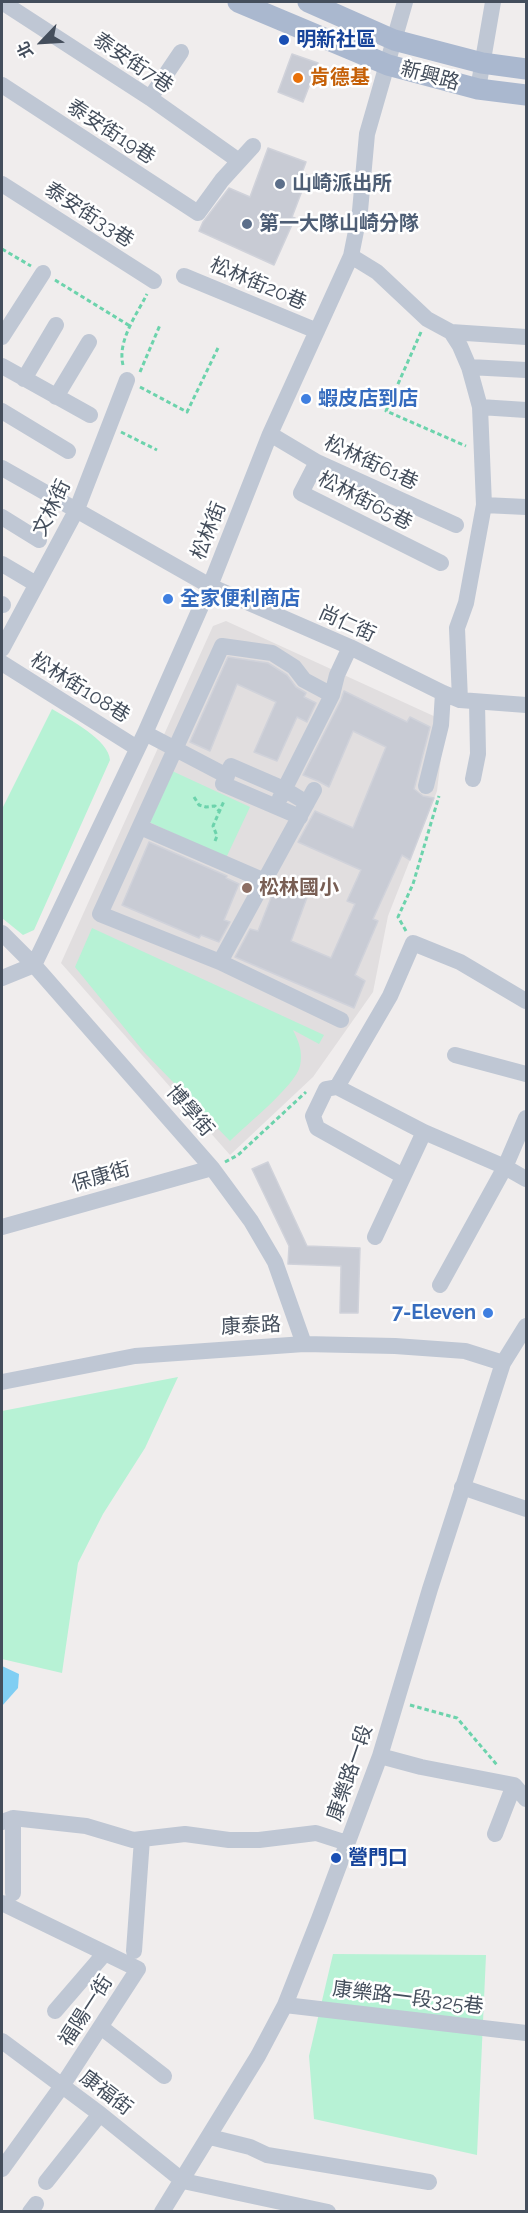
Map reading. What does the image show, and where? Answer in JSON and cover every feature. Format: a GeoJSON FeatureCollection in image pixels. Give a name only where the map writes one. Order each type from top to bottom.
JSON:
{"type":"FeatureCollection","features":[{"type":"Feature","properties":{"kind":"main road","name":"新興路"},"geometry":{"type":"LineString","coordinates":[[238,2],[388,65],[478,89],[526,94]]}},
{"type":"Feature","properties":{"kind":"main road","name":"新興路"},"geometry":{"type":"LineString","coordinates":[[308,2],[394,40],[482,63],[526,69]]}},
{"type":"Feature","properties":{"kind":"street","name":"泰安街7巷"},"geometry":{"type":"LineString","coordinates":[[2,2],[150,98],[239,161]]}},
{"type":"Feature","properties":{"kind":"street","name":"松林街"},"geometry":{"type":"LineString","coordinates":[[34,964],[141,740],[210,586],[270,434],[351,256],[360,211],[367,134],[405,2]]}},
{"type":"Feature","properties":{"kind":"street"},"geometry":{"type":"LineString","coordinates":[[478,89],[493,2]]}},
{"type":"Feature","properties":{"kind":"street"},"geometry":{"type":"LineString","coordinates":[[150,98],[181,52]]}},
{"type":"Feature","properties":{"kind":"street","name":"泰安街19巷"},"geometry":{"type":"LineString","coordinates":[[2,85],[198,213],[239,161]]}},
{"type":"Feature","properties":{"kind":"street"},"geometry":{"type":"LineString","coordinates":[[239,161],[253,146]]}},
{"type":"Feature","properties":{"kind":"street","name":"泰安街33巷"},"geometry":{"type":"LineString","coordinates":[[2,184],[154,281]]}},
{"type":"Feature","properties":{"kind":"street"},"geometry":{"type":"LineString","coordinates":[[351,256],[377,272],[427,319],[451,332],[526,337]]}},
{"type":"Feature","properties":{"kind":"street"},"geometry":{"type":"LineString","coordinates":[[2,337],[43,273]]}},
{"type":"Feature","properties":{"kind":"street","name":"松林街20巷"},"geometry":{"type":"LineString","coordinates":[[184,276],[317,331]]}},
{"type":"Feature","properties":{"kind":"street"},"geometry":{"type":"LineString","coordinates":[[24,378],[56,325]]}},
{"type":"Feature","properties":{"kind":"street"},"geometry":{"type":"LineString","coordinates":[[451,332],[469,367],[480,407],[484,505],[466,603],[457,628],[478,754],[473,779]]}},
{"type":"Feature","properties":{"kind":"street"},"geometry":{"type":"LineString","coordinates":[[56,397],[88,342]]}},
{"type":"Feature","properties":{"kind":"street"},"geometry":{"type":"LineString","coordinates":[[2,366],[90,415]]}},
{"type":"Feature","properties":{"kind":"street"},"geometry":{"type":"LineString","coordinates":[[469,367],[526,370]]}},
{"type":"Feature","properties":{"kind":"street","name":"文林街"},"geometry":{"type":"LineString","coordinates":[[2,649],[77,509],[109,426],[131,382]]}},
{"type":"Feature","properties":{"kind":"street"},"geometry":{"type":"LineString","coordinates":[[480,407],[526,410]]}},
{"type":"Feature","properties":{"kind":"street"},"geometry":{"type":"LineString","coordinates":[[2,411],[68,451]]}},
{"type":"Feature","properties":{"kind":"street","name":"松林街61巷"},"geometry":{"type":"LineString","coordinates":[[270,434],[317,462],[456,525]]}},
{"type":"Feature","properties":{"kind":"street","name":"松林街65巷"},"geometry":{"type":"LineString","coordinates":[[317,462],[301,493],[441,563]]}},
{"type":"Feature","properties":{"kind":"street","name":"尚仁街"},"geometry":{"type":"LineString","coordinates":[[2,468],[210,586],[350,647],[443,693],[468,701],[526,705]]}},
{"type":"Feature","properties":{"kind":"street"},"geometry":{"type":"LineString","coordinates":[[484,505],[526,507]]}},
{"type":"Feature","properties":{"kind":"street"},"geometry":{"type":"LineString","coordinates":[[2,518],[39,540]]}},
{"type":"Feature","properties":{"kind":"street"},"geometry":{"type":"LineString","coordinates":[[2,564],[36,585]]}},
{"type":"Feature","properties":{"kind":"street"},"geometry":{"type":"LineString","coordinates":[[332,695],[304,680],[294,667],[272,653],[222,646],[100,914],[220,962],[341,1020]]}},
{"type":"Feature","properties":{"kind":"street"},"geometry":{"type":"LineString","coordinates":[[276,806],[332,695],[337,675],[350,647]]}},
{"type":"Feature","properties":{"kind":"street","name":"松林街108巷"},"geometry":{"type":"LineString","coordinates":[[2,663],[141,740],[175,748],[227,776]]}},
{"type":"Feature","properties":{"kind":"street"},"geometry":{"type":"LineString","coordinates":[[433,788],[443,693]]}},
{"type":"Feature","properties":{"kind":"street"},"geometry":{"type":"LineString","coordinates":[[231,766],[284,789],[307,803],[276,806],[223,784],[231,766]]}},
{"type":"Feature","properties":{"kind":"street"},"geometry":{"type":"LineString","coordinates":[[220,962],[307,803]]}},
{"type":"Feature","properties":{"kind":"street"},"geometry":{"type":"LineString","coordinates":[[140,827],[265,881]]}},
{"type":"Feature","properties":{"kind":"street","name":"博學街"},"geometry":{"type":"LineString","coordinates":[[2,933],[34,964],[212,1168],[251,1221],[274,1262],[304,1344]]}},
{"type":"Feature","properties":{"kind":"street"},"geometry":{"type":"LineString","coordinates":[[337,1088],[390,996],[413,942],[460,962],[526,1001]]}},
{"type":"Feature","properties":{"kind":"street"},"geometry":{"type":"LineString","coordinates":[[2,978],[34,964]]}},
{"type":"Feature","properties":{"kind":"street"},"geometry":{"type":"LineString","coordinates":[[455,1055],[526,1074]]}},
{"type":"Feature","properties":{"kind":"street"},"geometry":{"type":"LineString","coordinates":[[403,1176],[317,1128],[313,1116],[326,1089],[337,1088],[424,1132],[505,1167],[526,1179]]}},
{"type":"Feature","properties":{"kind":"street"},"geometry":{"type":"LineString","coordinates":[[440,1285],[505,1167],[526,1119]]}},
{"type":"Feature","properties":{"kind":"street"},"geometry":{"type":"LineString","coordinates":[[375,1237],[424,1132]]}},
{"type":"Feature","properties":{"kind":"street","name":"保康街"},"geometry":{"type":"LineString","coordinates":[[2,1227],[212,1168]]}},
{"type":"Feature","properties":{"kind":"street","name":"康樂路一段"},"geometry":{"type":"LineString","coordinates":[[162,2211],[210,2137],[285,2005],[380,1756],[462,1487],[503,1363],[526,1326]]}},
{"type":"Feature","properties":{"kind":"street","name":"康泰路"},"geometry":{"type":"LineString","coordinates":[[2,1382],[135,1356],[304,1344],[395,1346],[465,1351],[503,1363]]}},
{"type":"Feature","properties":{"kind":"street"},"geometry":{"type":"LineString","coordinates":[[462,1487],[526,1509]]}},
{"type":"Feature","properties":{"kind":"street"},"geometry":{"type":"LineString","coordinates":[[380,1756],[421,1767],[514,1785],[526,1799]]}},
{"type":"Feature","properties":{"kind":"street"},"geometry":{"type":"LineString","coordinates":[[495,1834],[514,1785]]}},
{"type":"Feature","properties":{"kind":"street"},"geometry":{"type":"LineString","coordinates":[[7,1898],[7,1820],[86,1826],[133,1840],[185,1834],[229,1840],[259,1840],[316,1833],[348,1842]]}},
{"type":"Feature","properties":{"kind":"street"},"geometry":{"type":"LineString","coordinates":[[134,1951],[142,1839]]}},
{"type":"Feature","properties":{"kind":"street","name":"福陽一街"},"geometry":{"type":"LineString","coordinates":[[2,2169],[102,2028],[138,1969],[7,1898]]}},
{"type":"Feature","properties":{"kind":"street"},"geometry":{"type":"LineString","coordinates":[[55,2011],[105,1953]]}},
{"type":"Feature","properties":{"kind":"street","name":"康樂路一段325巷"},"geometry":{"type":"LineString","coordinates":[[285,2005],[526,2033]]}},
{"type":"Feature","properties":{"kind":"street"},"geometry":{"type":"LineString","coordinates":[[102,2028],[164,2076]]}},
{"type":"Feature","properties":{"kind":"street","name":"康福街"},"geometry":{"type":"LineString","coordinates":[[2,2041],[100,2114],[183,2181]]}},
{"type":"Feature","properties":{"kind":"street"},"geometry":{"type":"LineString","coordinates":[[46,2182],[100,2114]]}},
{"type":"Feature","properties":{"kind":"street"},"geometry":{"type":"LineString","coordinates":[[210,2137],[291,2160],[429,2182]]}},
{"type":"Feature","properties":{"kind":"street"},"geometry":{"type":"LineString","coordinates":[[183,2181],[328,2211]]}},
{"type":"Feature","properties":{"kind":"path"},"geometry":{"type":"LineString","coordinates":[[2,249],[130,326]]}},
{"type":"Feature","properties":{"kind":"path"},"geometry":{"type":"LineString","coordinates":[[154,281],[130,326],[120,354],[131,382],[187,412],[218,348]]}},
{"type":"Feature","properties":{"kind":"path"},"geometry":{"type":"LineString","coordinates":[[427,319],[386,411],[481,453]]}},
{"type":"Feature","properties":{"kind":"path"},"geometry":{"type":"LineString","coordinates":[[131,382],[160,325]]}},
{"type":"Feature","properties":{"kind":"path"},"geometry":{"type":"LineString","coordinates":[[109,426],[157,450]]}},
{"type":"Feature","properties":{"kind":"path"},"geometry":{"type":"LineString","coordinates":[[413,942],[398,917],[413,884],[433,788]]}},
{"type":"Feature","properties":{"kind":"path"},"geometry":{"type":"LineString","coordinates":[[212,858],[217,836],[213,826],[222,801],[230,800],[237,790]]}},
{"type":"Feature","properties":{"kind":"path"},"geometry":{"type":"LineString","coordinates":[[194,797],[199,805],[216,806],[219,811]]}},
{"type":"Feature","properties":{"kind":"path"},"geometry":{"type":"LineString","coordinates":[[212,1168],[238,1155],[310,1088]]}},
{"type":"Feature","properties":{"kind":"path"},"geometry":{"type":"LineString","coordinates":[[396,1701],[457,1718],[514,1785]]}},
{"type":"Feature","properties":{"kind":"shaded area","name":"松林國小"},"geometry":{"type":"Polygon","coordinates":[[[226,621],[438,718],[444,732],[437,791],[388,916],[373,992],[313,1077],[230,1155],[61,963],[213,626],[226,621]]]}},
{"type":"Feature","properties":{"kind":"green space"},"geometry":{"type":"Polygon","coordinates":[[[52,709],[96,738],[108,752],[110,760],[34,930],[23,935],[2,918],[2,809],[52,709]]]}},
{"type":"Feature","properties":{"kind":"green space"},"geometry":{"type":"Polygon","coordinates":[[[170,770],[250,807],[226,858],[147,821],[170,770]]]}},
{"type":"Feature","properties":{"kind":"green space"},"geometry":{"type":"Polygon","coordinates":[[[92,928],[324,1035],[319,1044],[293,1030],[301,1052],[300,1066],[296,1074],[270,1105],[230,1141],[144,1052],[75,967],[92,928]]]}},
{"type":"Feature","properties":{"kind":"green space"},"geometry":{"type":"Polygon","coordinates":[[[178,1377],[145,1448],[103,1514],[78,1563],[62,1673],[2,1659],[2,1411],[178,1377]]]}},
{"type":"Feature","properties":{"kind":"green space"},"geometry":{"type":"Polygon","coordinates":[[[333,1954],[486,1955],[477,2155],[314,2119],[309,2056],[333,1954]]]}},
{"type":"Feature","properties":{"kind":"water"},"geometry":{"type":"Polygon","coordinates":[[[2,1666],[19,1674],[18,1688],[2,1706],[2,1666]]]}},
{"type":"Feature","properties":{"kind":"building","name":"肯德基"},"geometry":{"type":"Polygon","coordinates":[[[292,54],[318,63],[303,102],[278,92],[292,54]]]}},
{"type":"Feature","properties":{"kind":"building","name":"第一大隊山崎分隊"},"geometry":{"type":"Polygon","coordinates":[[[268,148],[306,162],[302,173],[308,175],[292,217],[295,218],[274,265],[199,231],[203,222],[229,188],[250,197],[268,148]]]}},
{"type":"Feature","properties":{"kind":"building"},"geometry":{"type":"Polygon","coordinates":[[[228,657],[268,663],[287,675],[296,687],[306,693],[304,697],[316,703],[307,722],[297,717],[277,761],[254,752],[276,702],[237,684],[210,751],[190,742],[228,657]]]}},
{"type":"Feature","properties":{"kind":"building"},"geometry":{"type":"Polygon","coordinates":[[[344,691],[407,722],[410,717],[430,727],[414,789],[423,796],[434,798],[410,860],[402,855],[373,919],[378,921],[355,975],[365,981],[354,1008],[235,957],[250,929],[258,931],[278,880],[309,892],[291,941],[331,958],[355,904],[347,901],[361,870],[298,842],[315,811],[353,828],[386,747],[353,731],[329,787],[303,775],[344,691]]]}},
{"type":"Feature","properties":{"kind":"building"},"geometry":{"type":"Polygon","coordinates":[[[149,842],[227,876],[226,878],[239,884],[224,920],[230,922],[219,942],[201,935],[199,938],[122,905],[149,842]]]}},
{"type":"Feature","properties":{"kind":"building"},"geometry":{"type":"Polygon","coordinates":[[[268,1162],[307,1246],[360,1248],[358,1313],[340,1313],[341,1266],[288,1264],[289,1246],[252,1169],[268,1162]]]}},
{"type":"Feature","properties":{"kind":"place","name":"明新社區"},"geometry":{"type":"Point","coordinates":[284,40]}},
{"type":"Feature","properties":{"kind":"place","name":"肯德基"},"geometry":{"type":"Point","coordinates":[298,78]}},
{"type":"Feature","properties":{"kind":"place","name":"山崎派出所"},"geometry":{"type":"Point","coordinates":[280,184]}},
{"type":"Feature","properties":{"kind":"place","name":"第一大隊山崎分隊"},"geometry":{"type":"Point","coordinates":[247,224]}},
{"type":"Feature","properties":{"kind":"place","name":"蝦皮店到店"},"geometry":{"type":"Point","coordinates":[306,399]}},
{"type":"Feature","properties":{"kind":"place","name":"全家便利商店"},"geometry":{"type":"Point","coordinates":[168,599]}},
{"type":"Feature","properties":{"kind":"place","name":"松林國小"},"geometry":{"type":"Point","coordinates":[247,888]}},
{"type":"Feature","properties":{"kind":"place","name":"7-Eleven"},"geometry":{"type":"Point","coordinates":[488,1313]}},
{"type":"Feature","properties":{"kind":"place","name":"營門口"},"geometry":{"type":"Point","coordinates":[336,1858]}}]}
